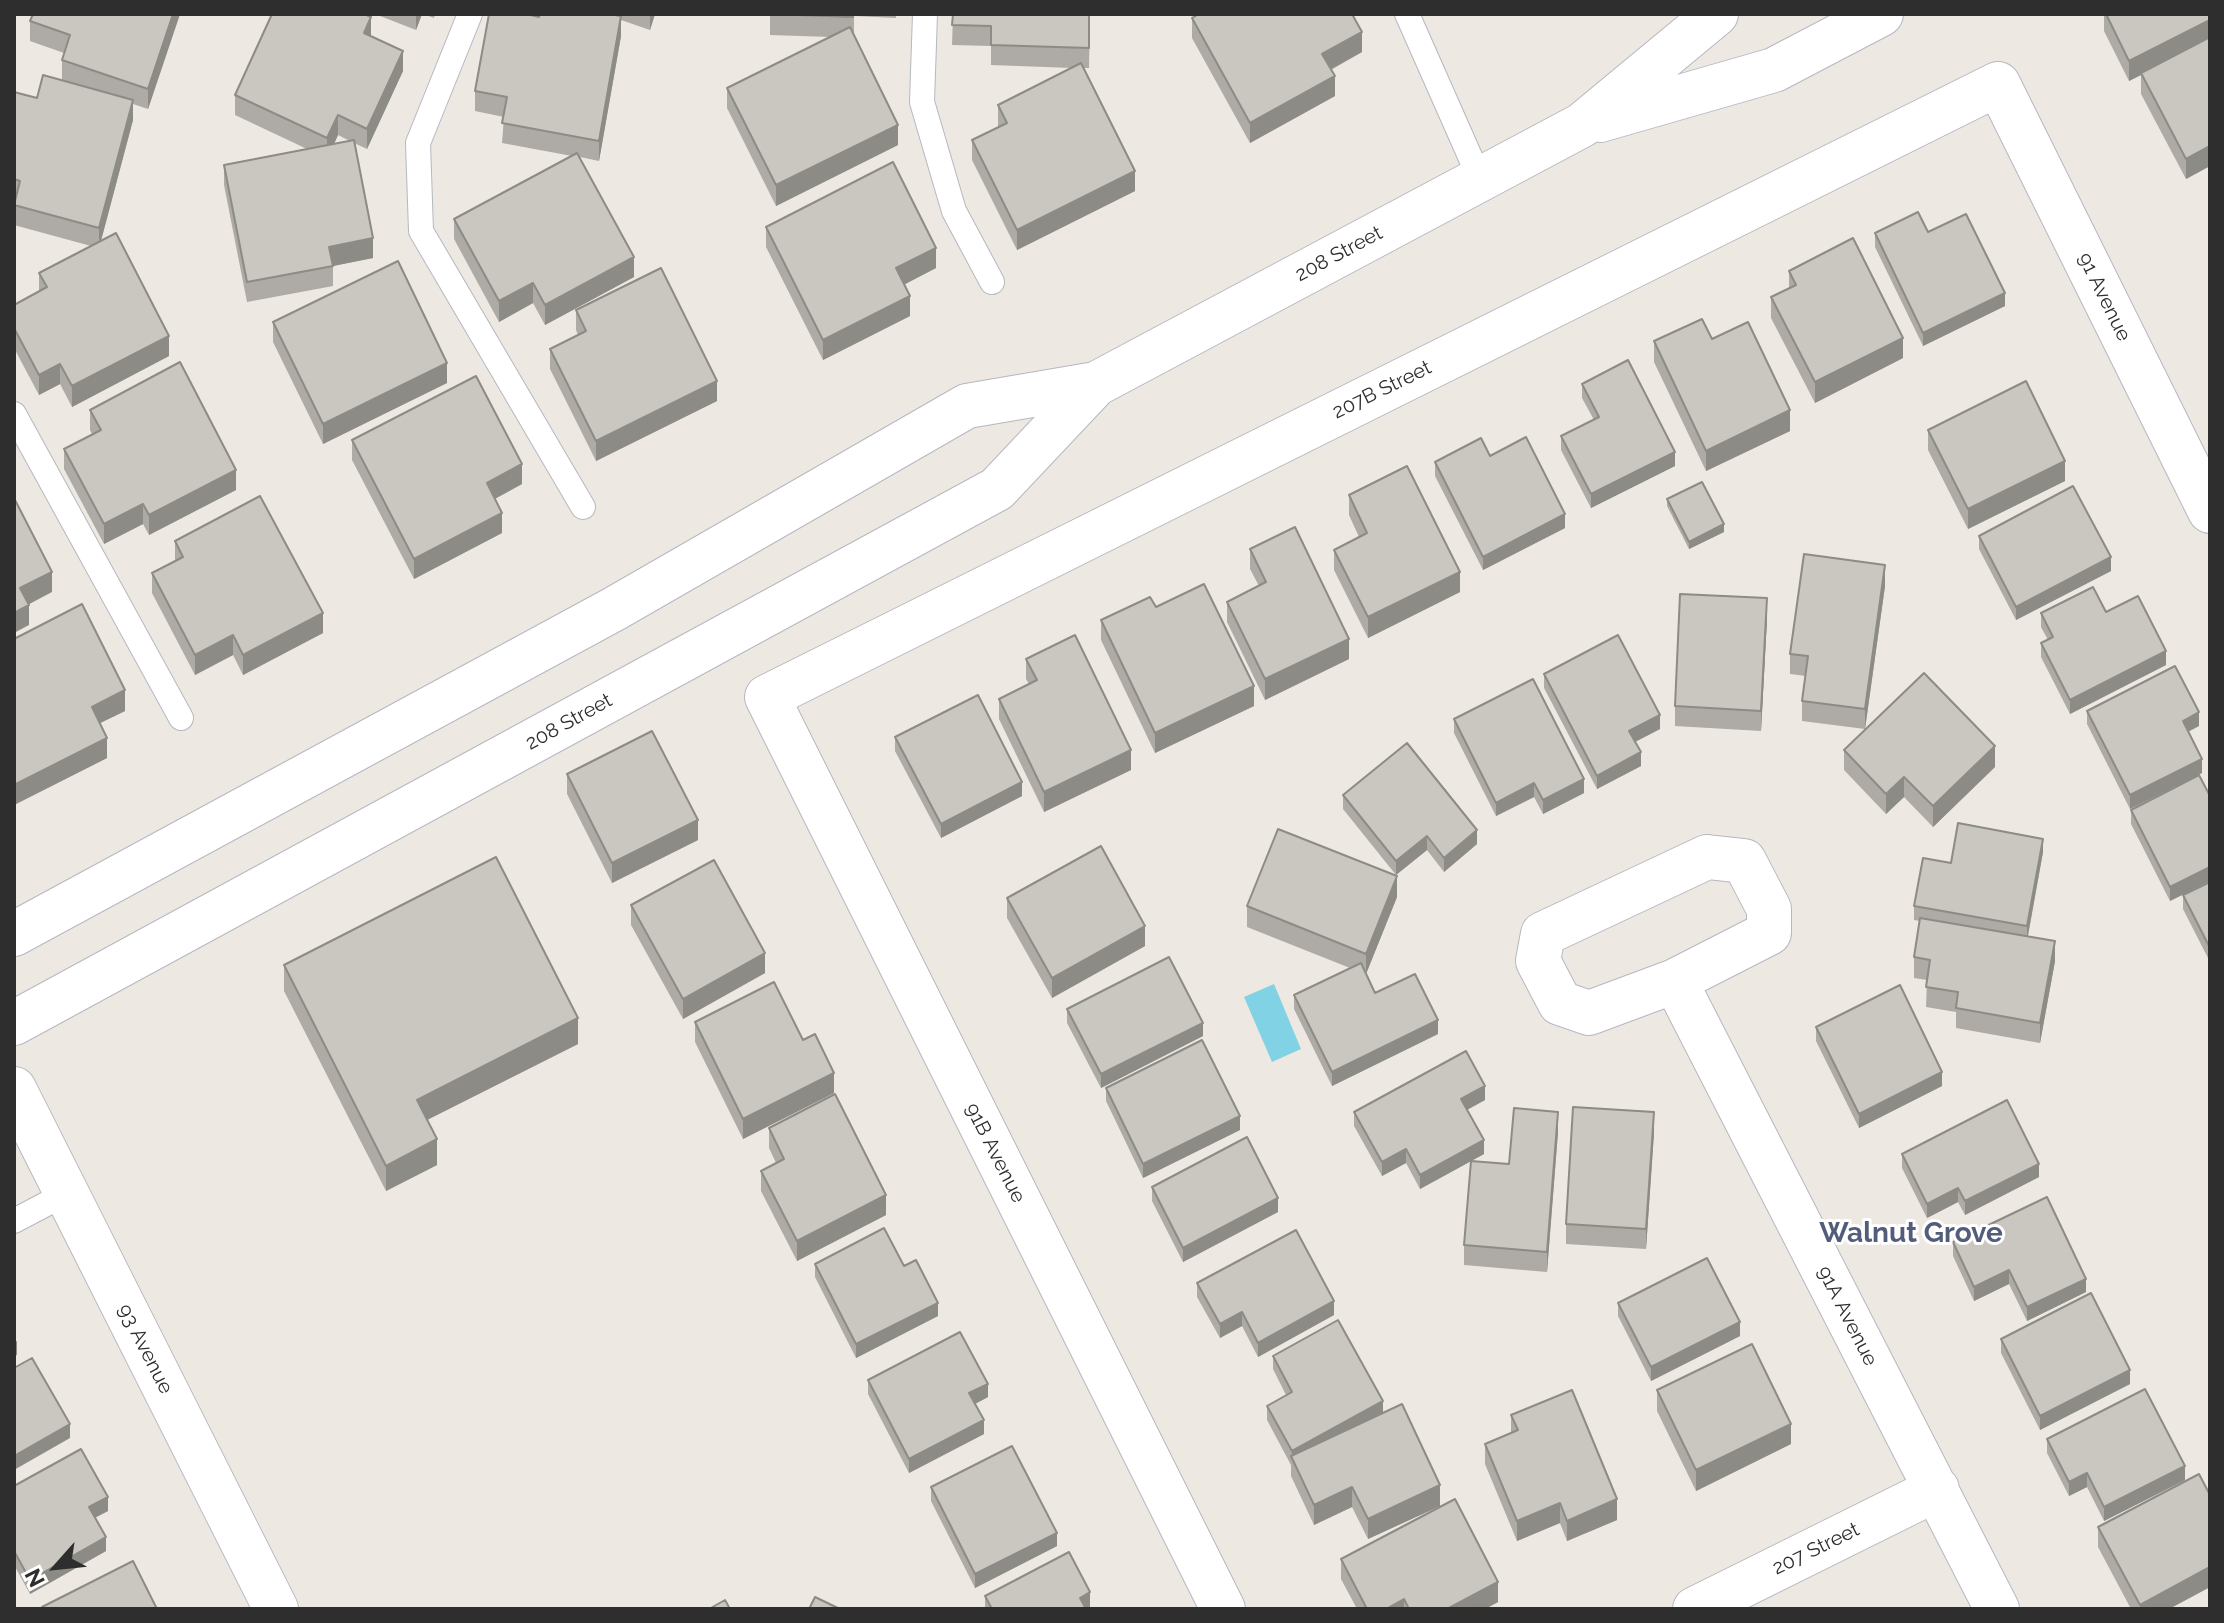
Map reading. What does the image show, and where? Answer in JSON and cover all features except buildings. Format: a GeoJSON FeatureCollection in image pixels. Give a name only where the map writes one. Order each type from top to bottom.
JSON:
{"type":"FeatureCollection","features":[{"type":"Feature","properties":{"kind":"street","name":"208 Street"},"geometry":{"type":"LineString","coordinates":[[14,934],[614,609],[967,406],[1096,384],[1582,125],[1716,14]]}},
{"type":"Feature","properties":{"kind":"street","name":"208 Street"},"geometry":{"type":"LineString","coordinates":[[1582,125],[1774,70],[1881,14]]}},
{"type":"Feature","properties":{"kind":"street","name":"91 Avenue"},"geometry":{"type":"LineString","coordinates":[[1998,84],[2210,511]]}},
{"type":"Feature","properties":{"kind":"street","name":"207B Street"},"geometry":{"type":"LineString","coordinates":[[767,697],[1998,84]]}},
{"type":"Feature","properties":{"kind":"street","name":"208 Street"},"geometry":{"type":"LineString","coordinates":[[14,1023],[997,489],[1096,384]]}},
{"type":"Feature","properties":{"kind":"street","name":"91B Avenue"},"geometry":{"type":"LineString","coordinates":[[767,697],[1223,1609]]}},
{"type":"Feature","properties":{"kind":"street"},"geometry":{"type":"LineString","coordinates":[[1707,857],[1744,861],[1769,909],[1769,933],[1675,981],[1589,1013],[1560,1003],[1538,961],[1543,934],[1707,857]]}},
{"type":"Feature","properties":{"kind":"street","name":"91A Avenue"},"geometry":{"type":"LineString","coordinates":[[1675,981],[1997,1609]]}},
{"type":"Feature","properties":{"kind":"street","name":"93 Avenue"},"geometry":{"type":"LineString","coordinates":[[14,1089],[276,1609]]}},
{"type":"Feature","properties":{"kind":"street","name":"207 Street"},"geometry":{"type":"LineString","coordinates":[[1695,1609],[1937,1489]]}},
{"type":"Feature","properties":{"kind":"lane"},"geometry":{"type":"LineString","coordinates":[[470,14],[418,143],[421,231],[583,507]]}},
{"type":"Feature","properties":{"kind":"lane"},"geometry":{"type":"LineString","coordinates":[[925,14],[922,102],[954,211],[992,282]]}},
{"type":"Feature","properties":{"kind":"lane"},"geometry":{"type":"LineString","coordinates":[[1407,14],[1480,179]]}},
{"type":"Feature","properties":{"kind":"lane"},"geometry":{"type":"LineString","coordinates":[[14,414],[181,718]]}},
{"type":"Feature","properties":{"kind":"lane"},"geometry":{"type":"LineString","coordinates":[[14,1221],[67,1193]]}},
{"type":"Feature","properties":{"kind":"water"},"geometry":{"type":"Polygon","coordinates":[[[1274,984],[1301,1049],[1272,1062],[1244,997],[1274,984]]]}},
{"type":"Feature","properties":{"kind":"district","name":"Walnut Grove"},"geometry":{"type":"Point","coordinates":[1911,1234]}}]}
